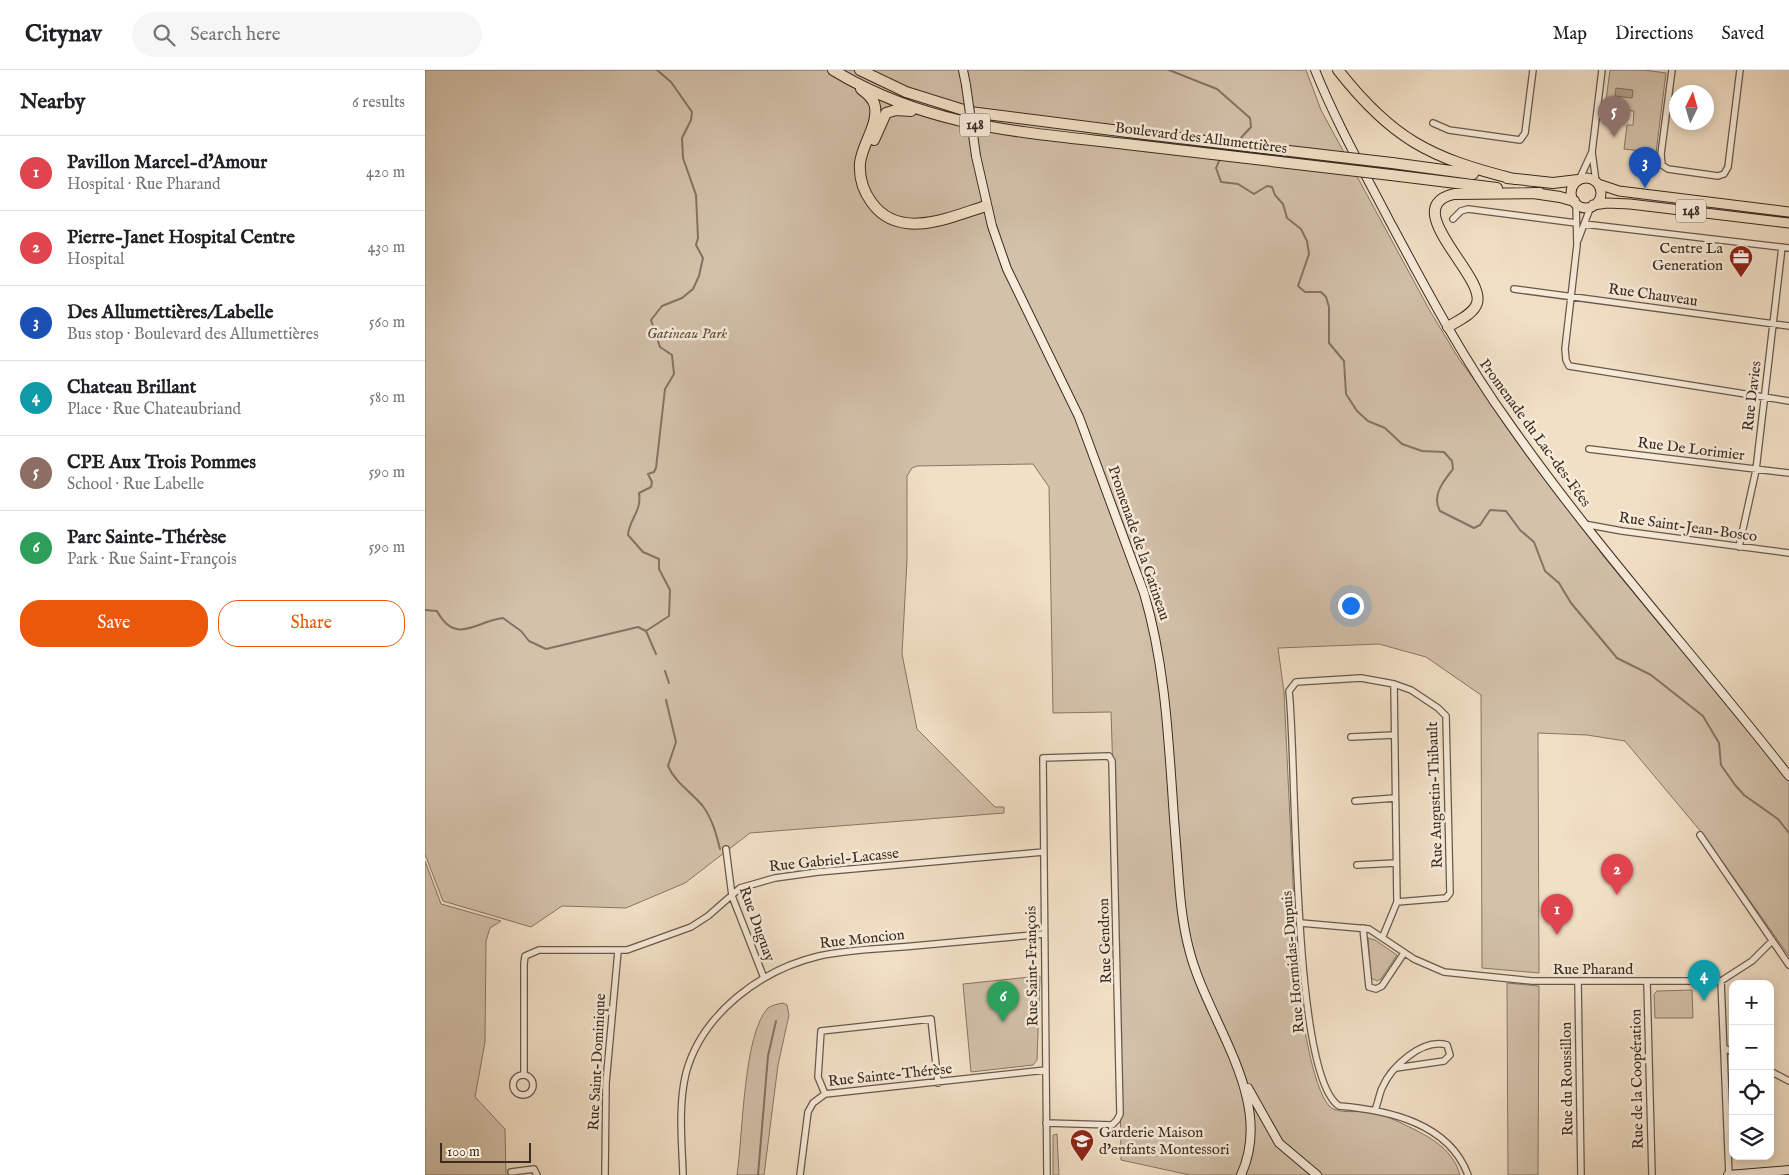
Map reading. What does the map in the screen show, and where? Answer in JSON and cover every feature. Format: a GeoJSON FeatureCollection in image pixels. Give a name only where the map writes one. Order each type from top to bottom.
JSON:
{"type":"FeatureCollection","features":[{"type":"Feature","properties":{"kind":"highway","name":"Boulevard des Allumettières"},"geometry":{"type":"LineString","coordinates":[[833,70],[889,99],[928,114],[990,128],[1391,175],[1539,194],[1575,202]]}},
{"type":"Feature","properties":{"kind":"highway","name":"Boulevard des Allumettières"},"geometry":{"type":"LineString","coordinates":[[860,70],[924,99],[970,112],[1513,179],[1553,183],[1579,180]]}},
{"type":"Feature","properties":{"kind":"highway"},"geometry":{"type":"LineString","coordinates":[[1338,70],[1375,112],[1413,142],[1459,164],[1513,179]]}},
{"type":"Feature","properties":{"kind":"highway"},"geometry":{"type":"LineString","coordinates":[[849,79],[869,96],[875,104],[875,118],[862,152],[861,175],[866,193],[881,212],[901,222],[924,224],[985,203]]}},
{"type":"Feature","properties":{"kind":"highway"},"geometry":{"type":"LineString","coordinates":[[928,114],[901,110],[891,111],[884,116],[867,162],[868,180],[875,197],[891,211],[915,218],[934,216],[985,203]]}},
{"type":"Feature","properties":{"kind":"highway"},"geometry":{"type":"LineString","coordinates":[[1448,327],[1473,310],[1478,301],[1478,295],[1437,224],[1435,211],[1438,203],[1444,197],[1454,194],[1539,194]]}},
{"type":"Feature","properties":{"kind":"main road"},"geometry":{"type":"LineString","coordinates":[[1587,178],[1597,183],[1601,193],[1592,206],[1581,206],[1575,202],[1571,190],[1579,180],[1587,178]]}},
{"type":"Feature","properties":{"kind":"main road","name":"148"},"geometry":{"type":"LineString","coordinates":[[1597,183],[1619,191],[1789,212]]}},
{"type":"Feature","properties":{"kind":"main road","name":"148"},"geometry":{"type":"LineString","coordinates":[[1592,206],[1607,203],[1630,204],[1789,223]]}},
{"type":"Feature","properties":{"kind":"street","name":"Promenade de la Gatineau"},"geometry":{"type":"LineString","coordinates":[[963,70],[985,203],[1011,280],[1082,423],[1146,600],[1158,644],[1163,675],[1181,902],[1187,940],[1201,988],[1237,1068]]}},
{"type":"Feature","properties":{"kind":"street","name":"Promenade du Lac-des-Fées"},"geometry":{"type":"LineString","coordinates":[[1315,70],[1345,136],[1468,364],[1585,524],[1789,776]]}},
{"type":"Feature","properties":{"kind":"street"},"geometry":{"type":"LineString","coordinates":[[1433,123],[1449,130],[1517,141],[1523,139],[1533,70]]}},
{"type":"Feature","properties":{"kind":"street"},"geometry":{"type":"LineString","coordinates":[[1597,183],[1592,152],[1602,70]]}},
{"type":"Feature","properties":{"kind":"street"},"geometry":{"type":"LineString","coordinates":[[1672,70],[1661,162],[1668,169],[1718,176],[1727,170],[1740,70]]}},
{"type":"Feature","properties":{"kind":"street"},"geometry":{"type":"LineString","coordinates":[[1579,180],[1592,152]]}},
{"type":"Feature","properties":{"kind":"street"},"geometry":{"type":"LineString","coordinates":[[1575,202],[1577,245],[1565,349],[1567,364],[1575,369],[1789,401]]}},
{"type":"Feature","properties":{"kind":"street"},"geometry":{"type":"LineString","coordinates":[[1577,245],[1592,206]]}},
{"type":"Feature","properties":{"kind":"street"},"geometry":{"type":"LineString","coordinates":[[1453,219],[1461,211],[1468,209],[1576,223]]}},
{"type":"Feature","properties":{"kind":"street"},"geometry":{"type":"LineString","coordinates":[[1584,224],[1786,248]]}},
{"type":"Feature","properties":{"kind":"street","name":"Rue Davies"},"geometry":{"type":"LineString","coordinates":[[1739,547],[1756,470],[1773,324],[1786,248]]}},
{"type":"Feature","properties":{"kind":"street","name":"Rue Chauveau"},"geometry":{"type":"LineString","coordinates":[[1514,289],[1789,326]]}},
{"type":"Feature","properties":{"kind":"street","name":"Rue De Lorimier"},"geometry":{"type":"LineString","coordinates":[[1589,449],[1789,473]]}},
{"type":"Feature","properties":{"kind":"street","name":"Rue Saint-Jean-Bosco"},"geometry":{"type":"LineString","coordinates":[[1585,524],[1789,553]]}},
{"type":"Feature","properties":{"kind":"street","name":"Rue Augustin-Thibault"},"geometry":{"type":"LineString","coordinates":[[1291,685],[1299,681],[1361,678],[1393,684],[1411,690],[1441,711],[1447,719],[1450,893],[1446,898],[1397,902]]}},
{"type":"Feature","properties":{"kind":"street"},"geometry":{"type":"LineString","coordinates":[[1383,936],[1397,902],[1393,684]]}},
{"type":"Feature","properties":{"kind":"street","name":"Rue Hormidas-Dupuis"},"geometry":{"type":"LineString","coordinates":[[1291,685],[1289,691],[1301,923],[1309,1028],[1325,1087],[1333,1102],[1339,1106],[1375,1110],[1406,1120],[1437,1134],[1459,1158],[1468,1175]]}},
{"type":"Feature","properties":{"kind":"street"},"geometry":{"type":"LineString","coordinates":[[1351,736],[1394,735]]}},
{"type":"Feature","properties":{"kind":"street","name":"Rue Gendron"},"geometry":{"type":"LineString","coordinates":[[1043,758],[1109,756],[1112,760],[1120,1114],[1112,1125],[1046,1122]]}},
{"type":"Feature","properties":{"kind":"street","name":"Rue Saint-François"},"geometry":{"type":"LineString","coordinates":[[1043,758],[1047,1175]]}},
{"type":"Feature","properties":{"kind":"street"},"geometry":{"type":"LineString","coordinates":[[1355,801],[1395,798]]}},
{"type":"Feature","properties":{"kind":"street"},"geometry":{"type":"LineString","coordinates":[[1700,835],[1789,965]]}},
{"type":"Feature","properties":{"kind":"street","name":"Rue Duguay"},"geometry":{"type":"LineString","coordinates":[[726,849],[731,896],[764,978]]}},
{"type":"Feature","properties":{"kind":"street","name":"Rue Gabriel-Lacasse"},"geometry":{"type":"LineString","coordinates":[[524,1075],[525,956],[539,950],[618,951],[636,948],[691,927],[708,916],[745,886],[801,874],[1043,852]]}},
{"type":"Feature","properties":{"kind":"street"},"geometry":{"type":"LineString","coordinates":[[1357,865],[1396,863]]}},
{"type":"Feature","properties":{"kind":"street","name":"Rue Pharand"},"geometry":{"type":"LineString","coordinates":[[1301,923],[1363,928],[1383,936],[1404,953],[1432,968],[1454,974],[1532,982],[1721,980]]}},
{"type":"Feature","properties":{"kind":"street"},"geometry":{"type":"LineString","coordinates":[[1363,928],[1369,987],[1376,989],[1382,986],[1404,953]]}},
{"type":"Feature","properties":{"kind":"street","name":"Rue Moncion"},"geometry":{"type":"LineString","coordinates":[[683,1175],[683,1092],[691,1059],[702,1036],[714,1021],[737,997],[764,978],[793,964],[828,954],[1044,934]]}},
{"type":"Feature","properties":{"kind":"street"},"geometry":{"type":"LineString","coordinates":[[1772,941],[1752,960],[1721,980],[1726,1049],[1729,1175],[1789,1170]]}},
{"type":"Feature","properties":{"kind":"street","name":"Rue Saint-Dominique"},"geometry":{"type":"LineString","coordinates":[[605,1175],[606,1074],[618,951]]}},
{"type":"Feature","properties":{"kind":"street","name":"Rue du Roussillon"},"geometry":{"type":"LineString","coordinates":[[1579,982],[1581,1175]]}},
{"type":"Feature","properties":{"kind":"street","name":"Rue de la Coopération"},"geometry":{"type":"LineString","coordinates":[[1647,982],[1652,1175]]}},
{"type":"Feature","properties":{"kind":"street"},"geometry":{"type":"LineString","coordinates":[[825,1094],[818,1077],[821,1031],[931,1018],[938,1083]]}},
{"type":"Feature","properties":{"kind":"street"},"geometry":{"type":"LineString","coordinates":[[1375,1110],[1383,1086],[1396,1068],[1408,1056],[1429,1046],[1443,1044],[1450,1048],[1450,1055],[1444,1061],[1396,1068]]}},
{"type":"Feature","properties":{"kind":"street"},"geometry":{"type":"LineString","coordinates":[[1237,1068],[1279,1143],[1315,1174]]}},
{"type":"Feature","properties":{"kind":"street"},"geometry":{"type":"LineString","coordinates":[[1237,1068],[1248,1100],[1251,1120],[1249,1150],[1241,1175]]}},
{"type":"Feature","properties":{"kind":"street","name":"Rue Sainte-Thérèse"},"geometry":{"type":"LineString","coordinates":[[800,1175],[807,1112],[825,1094],[1046,1070]]}},
{"type":"Feature","properties":{"kind":"street"},"geometry":{"type":"LineString","coordinates":[[1774,1073],[1789,1081]]}},
{"type":"Feature","properties":{"kind":"street"},"geometry":{"type":"LineString","coordinates":[[511,1172],[534,1169],[537,1175]]}},
{"type":"Feature","properties":{"kind":"green space","name":"Gatineau Park"},"geometry":{"type":"Polygon","coordinates":[[[425,70],[1306,70],[1321,110],[1430,311],[1459,359],[1604,557],[1789,781],[1789,956],[1702,833],[1625,741],[1587,735],[1538,733],[1539,973],[1482,968],[1481,695],[1426,657],[1379,644],[1278,648],[1284,692],[1298,988],[1309,1050],[1318,1083],[1323,1096],[1333,1109],[1377,1113],[1427,1136],[1451,1156],[1460,1175],[1190,1175],[1121,1160],[1118,925],[1111,712],[1053,713],[1049,487],[1033,464],[917,466],[912,468],[907,476],[907,560],[902,654],[917,729],[995,807],[1004,807],[1004,813],[750,833],[685,883],[626,908],[562,906],[531,927],[443,901],[425,854],[425,70]]]}},
{"type":"Feature","properties":{"kind":"green space"},"geometry":{"type":"Polygon","coordinates":[[[1610,70],[1644,70],[1666,73],[1656,153],[1624,149],[1627,125],[1633,125],[1634,111],[1605,108],[1610,70]]]}},
{"type":"Feature","properties":{"kind":"green space"},"geometry":{"type":"Polygon","coordinates":[[[425,861],[441,904],[501,921],[490,928],[486,941],[485,1042],[475,1097],[505,1129],[506,1175],[425,1175],[425,861]]]}},
{"type":"Feature","properties":{"kind":"green space"},"geometry":{"type":"Polygon","coordinates":[[[1368,938],[1375,940],[1397,955],[1381,979],[1377,981],[1371,978],[1368,938]]]}},
{"type":"Feature","properties":{"kind":"green space"},"geometry":{"type":"Polygon","coordinates":[[[1040,976],[1037,1060],[1033,1065],[971,1072],[963,984],[1040,976]]]}},
{"type":"Feature","properties":{"kind":"green space"},"geometry":{"type":"Polygon","coordinates":[[[1507,983],[1539,986],[1538,1175],[1508,1175],[1507,983]]]}},
{"type":"Feature","properties":{"kind":"green space"},"geometry":{"type":"Polygon","coordinates":[[[1692,990],[1693,1018],[1655,1018],[1654,994],[1657,991],[1692,990]]]}},
{"type":"Feature","properties":{"kind":"green space"},"geometry":{"type":"Polygon","coordinates":[[[783,1003],[787,1005],[789,1015],[778,1065],[764,1175],[737,1175],[745,1087],[753,1040],[760,1021],[768,1008],[783,1003]]]}},
{"type":"Feature","properties":{"kind":"green space"},"geometry":{"type":"Polygon","coordinates":[[[1057,1134],[1059,1175],[1053,1175],[1053,1135],[1057,1134]]]}},
{"type":"Feature","properties":{"kind":"shaded area"},"geometry":{"type":"Polygon","coordinates":[[[1616,88],[1633,90],[1632,98],[1615,96],[1616,88]]]}},
{"type":"Feature","properties":{"kind":"waterway"},"geometry":{"type":"LineString","coordinates":[[646,631],[669,616],[670,590],[659,569],[659,559],[643,552],[628,535],[639,505],[639,493],[651,487],[652,482],[648,474],[654,472],[656,468],[665,389],[674,374],[672,355],[660,347],[651,320],[662,306],[682,298],[693,289],[699,276],[703,258],[696,245],[698,238],[696,195],[683,158],[682,138],[691,120],[692,112],[671,82],[657,70]]}},
{"type":"Feature","properties":{"kind":"waterway"},"geometry":{"type":"LineString","coordinates":[[1169,70],[1217,89],[1250,118],[1251,127],[1238,141]]}},
{"type":"Feature","properties":{"kind":"waterway"},"geometry":{"type":"LineString","coordinates":[[1220,159],[1216,168],[1221,182],[1238,184],[1254,194],[1267,186],[1272,187],[1275,195],[1283,204],[1287,218],[1301,229],[1307,241],[1309,254],[1298,286],[1305,292],[1321,292],[1326,297],[1329,307],[1329,343],[1344,361],[1346,394],[1357,411],[1368,421],[1385,428],[1402,444],[1422,451],[1444,452],[1452,461],[1453,469],[1438,494],[1437,499],[1440,511],[1474,528],[1480,525],[1490,510],[1506,511],[1520,530],[1534,542],[1545,571],[1559,583],[1571,603],[1617,658],[1651,675],[1703,716],[1719,743],[1721,765],[1735,785],[1744,795],[1778,819],[1789,833]]}},
{"type":"Feature","properties":{"kind":"waterway"},"geometry":{"type":"LineString","coordinates":[[425,610],[437,611],[444,621],[452,627],[459,629],[467,629],[503,618],[521,631],[529,641],[546,649],[638,627],[646,631],[656,654]]}},
{"type":"Feature","properties":{"kind":"waterway"},"geometry":{"type":"LineString","coordinates":[[665,671],[669,683]]}},
{"type":"Feature","properties":{"kind":"waterway"},"geometry":{"type":"LineString","coordinates":[[666,700],[676,742],[668,766],[683,787],[702,805],[713,826],[720,849]]}},
{"type":"Feature","properties":{"kind":"waterway"},"geometry":{"type":"LineString","coordinates":[[758,1175],[768,1056],[776,1021]]}},
{"type":"Feature","properties":{"kind":"place","name":"CPE Aux Trois Pommes"},"geometry":{"type":"Point","coordinates":[1614,137]}},
{"type":"Feature","properties":{"kind":"place","name":"Des Allumettières/Labelle"},"geometry":{"type":"Point","coordinates":[1645,188]}},
{"type":"Feature","properties":{"kind":"place","name":"Centre La Generation"},"geometry":{"type":"Point","coordinates":[1741,278]}},
{"type":"Feature","properties":{"kind":"place","name":"Pierre-Janet Hospital Centre"},"geometry":{"type":"Point","coordinates":[1617,895]}},
{"type":"Feature","properties":{"kind":"place","name":"Pavillon Marcel-d'Amour"},"geometry":{"type":"Point","coordinates":[1557,935]}},
{"type":"Feature","properties":{"kind":"place","name":"Chateau Brillant"},"geometry":{"type":"Point","coordinates":[1704,1001]}},
{"type":"Feature","properties":{"kind":"place","name":"Parc Sainte-Thérèse"},"geometry":{"type":"Point","coordinates":[1003,1022]}},
{"type":"Feature","properties":{"kind":"place","name":"Garderie Maison d'enfants Montessori"},"geometry":{"type":"Point","coordinates":[1082,1162]}}]}
